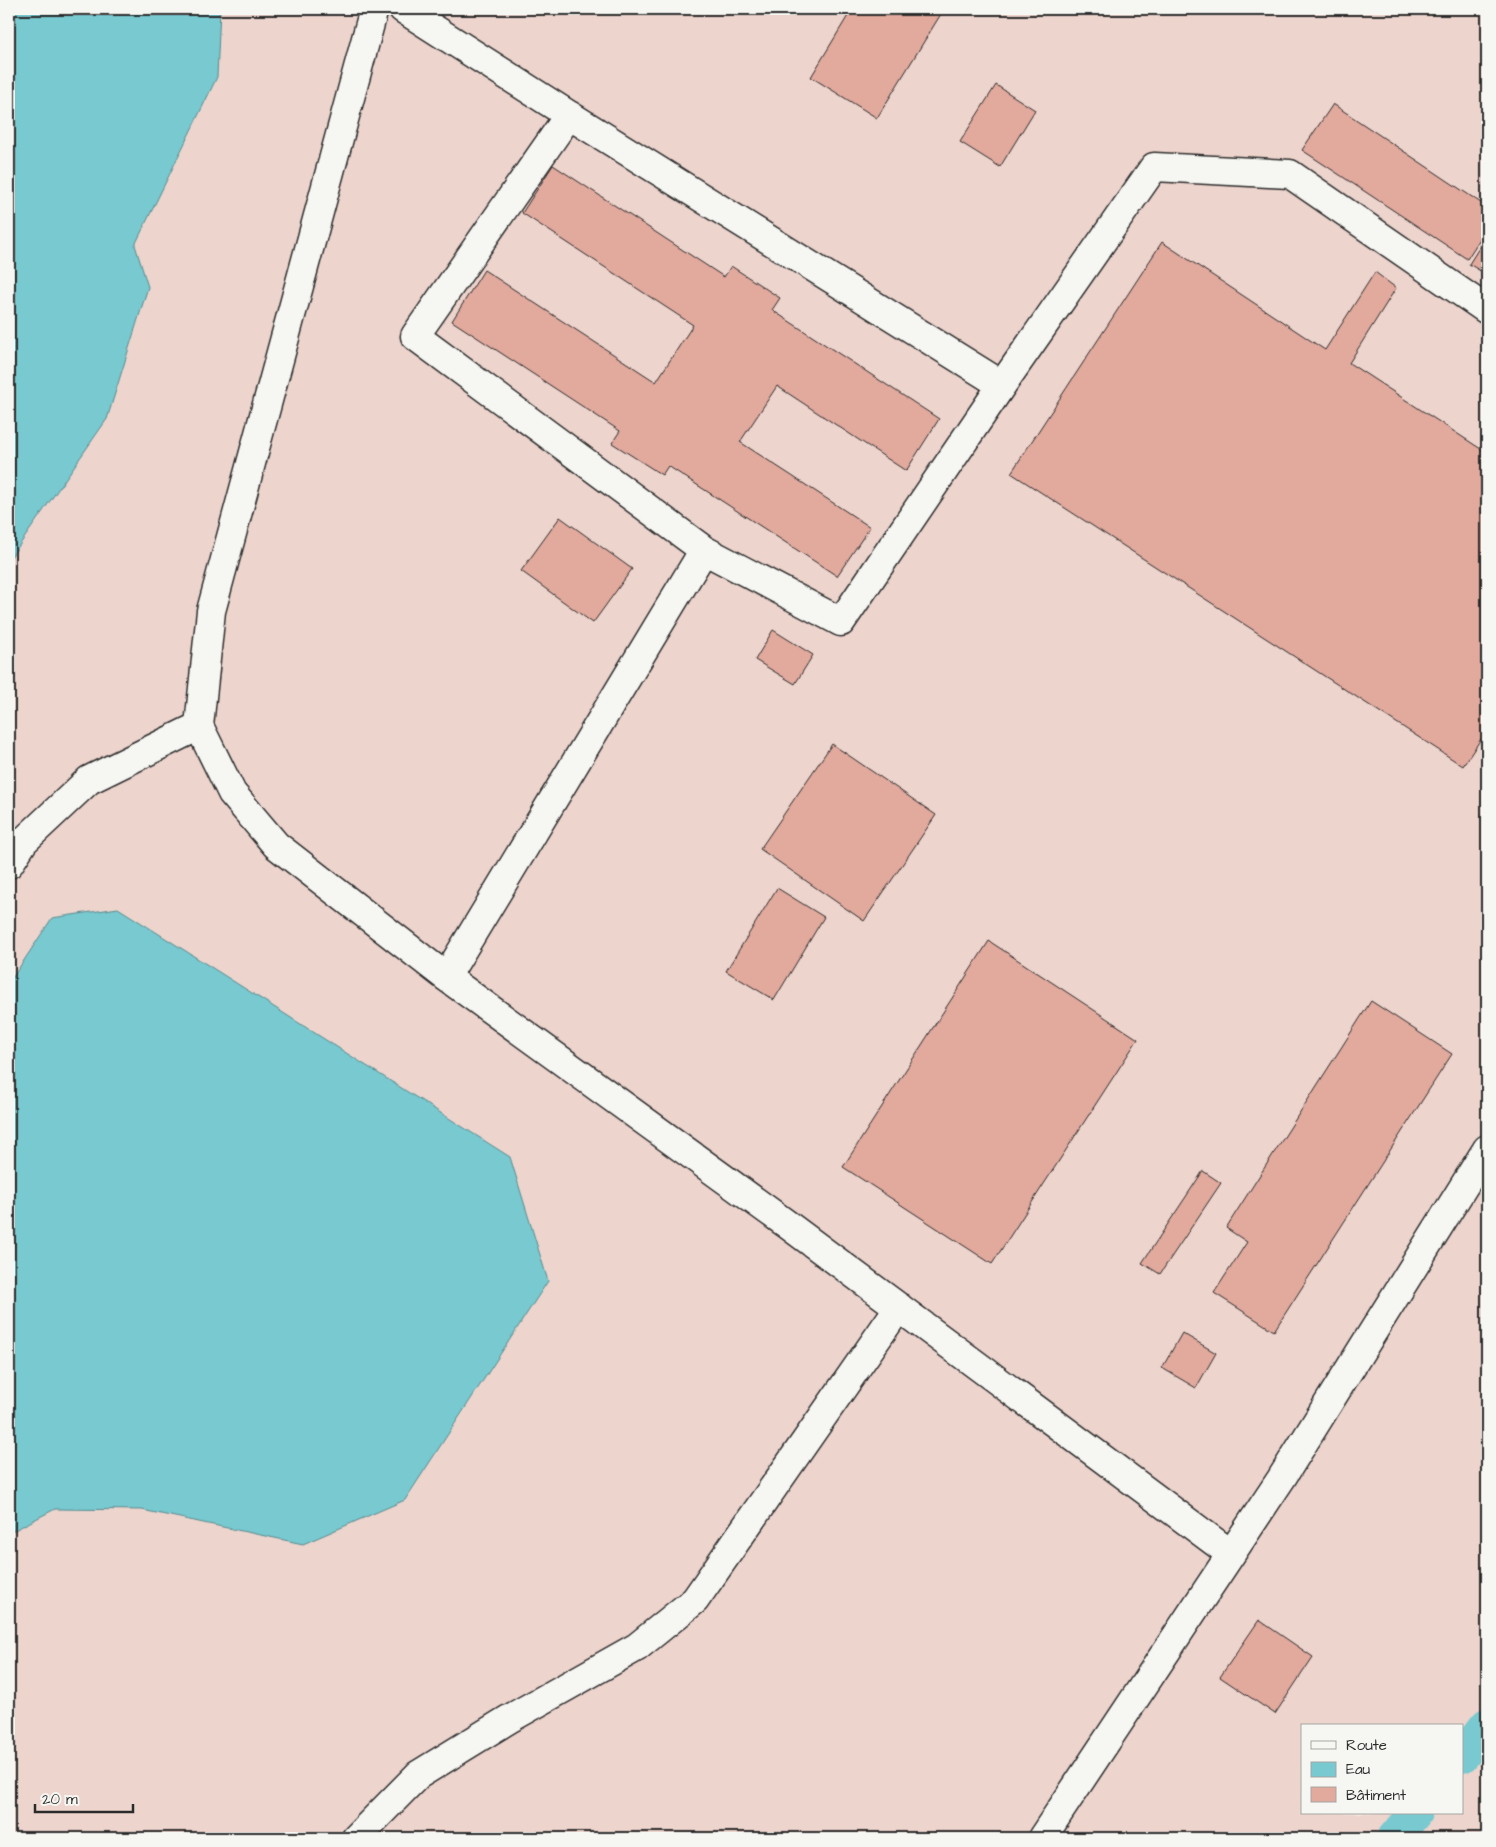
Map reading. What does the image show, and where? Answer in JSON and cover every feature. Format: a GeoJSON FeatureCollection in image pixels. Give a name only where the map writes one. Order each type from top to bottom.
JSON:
{"type":"FeatureCollection","features":[{"type":"Feature","properties":{"kind":"lane"},"geometry":{"type":"LineString","coordinates":[[374,9],[211,611],[200,726],[232,792],[276,845],[446,977],[788,1225],[1231,1554]]}},
{"type":"Feature","properties":{"kind":"lane"},"geometry":{"type":"LineString","coordinates":[[403,9],[569,115],[1002,385]]}},
{"type":"Feature","properties":{"kind":"lane"},"geometry":{"type":"LineString","coordinates":[[569,115],[415,336],[704,550],[841,622],[1002,385],[1154,167],[1290,174],[1487,310]]}},
{"type":"Feature","properties":{"kind":"lane"},"geometry":{"type":"LineString","coordinates":[[446,977],[704,550]]}},
{"type":"Feature","properties":{"kind":"lane"},"geometry":{"type":"LineString","coordinates":[[9,864],[24,841],[88,780],[200,726]]}},
{"type":"Feature","properties":{"kind":"lane"},"geometry":{"type":"LineString","coordinates":[[1042,1838],[1286,1470],[1487,1148]]}},
{"type":"Feature","properties":{"kind":"lane"},"geometry":{"type":"LineString","coordinates":[[356,1838],[418,1775],[509,1719],[637,1646],[695,1600],[899,1307]]}},
{"type":"Feature","properties":{"kind":"shaded area"},"geometry":{"type":"Polygon","coordinates":[[[9,9],[1487,9],[1487,1838],[9,1838],[9,9]]]}},
{"type":"Feature","properties":{"kind":"water"},"geometry":{"type":"Polygon","coordinates":[[[9,9],[220,9],[217,77],[135,245],[148,287],[107,419],[9,560],[9,9]]]}},
{"type":"Feature","properties":{"kind":"water"},"geometry":{"type":"Polygon","coordinates":[[[118,908],[510,1157],[548,1281],[405,1500],[303,1544],[142,1510],[55,1509],[9,1533],[9,983],[52,918],[118,908]]]}},
{"type":"Feature","properties":{"kind":"building"},"geometry":{"type":"Polygon","coordinates":[[[852,9],[944,9],[877,118],[811,77],[852,9]]]}},
{"type":"Feature","properties":{"kind":"building"},"geometry":{"type":"Polygon","coordinates":[[[996,85],[1035,110],[1000,167],[960,142],[996,85]]]}},
{"type":"Feature","properties":{"kind":"building"},"geometry":{"type":"Polygon","coordinates":[[[1333,104],[1487,207],[1487,228],[1467,259],[1302,150],[1333,104]]]}},
{"type":"Feature","properties":{"kind":"building"},"geometry":{"type":"Polygon","coordinates":[[[553,165],[724,277],[731,266],[780,298],[772,310],[939,419],[906,471],[777,386],[740,442],[870,527],[837,576],[668,466],[662,475],[612,443],[620,431],[452,321],[484,270],[656,382],[693,325],[522,213],[553,165]]]}},
{"type":"Feature","properties":{"kind":"building"},"geometry":{"type":"Polygon","coordinates":[[[1487,235],[1487,275],[1469,264],[1487,235]]]}},
{"type":"Feature","properties":{"kind":"building"},"geometry":{"type":"Polygon","coordinates":[[[1162,242],[1325,350],[1375,272],[1396,288],[1349,363],[1487,453],[1487,730],[1463,766],[1011,473],[1162,242]]]}},
{"type":"Feature","properties":{"kind":"building"},"geometry":{"type":"Polygon","coordinates":[[[560,517],[632,569],[593,623],[521,571],[560,517]]]}},
{"type":"Feature","properties":{"kind":"building"},"geometry":{"type":"Polygon","coordinates":[[[773,630],[813,655],[795,684],[755,660],[773,630]]]}},
{"type":"Feature","properties":{"kind":"building"},"geometry":{"type":"Polygon","coordinates":[[[832,744],[936,815],[864,921],[760,849],[832,744]]]}},
{"type":"Feature","properties":{"kind":"building"},"geometry":{"type":"Polygon","coordinates":[[[777,888],[824,917],[774,1000],[726,971],[777,888]]]}},
{"type":"Feature","properties":{"kind":"building"},"geometry":{"type":"Polygon","coordinates":[[[989,941],[1138,1039],[992,1264],[843,1167],[989,941]]]}},
{"type":"Feature","properties":{"kind":"building"},"geometry":{"type":"Polygon","coordinates":[[[1371,1001],[1452,1054],[1274,1331],[1214,1293],[1247,1242],[1226,1228],[1371,1001]]]}},
{"type":"Feature","properties":{"kind":"building"},"geometry":{"type":"Polygon","coordinates":[[[1203,1171],[1221,1183],[1160,1274],[1142,1263],[1203,1171]]]}},
{"type":"Feature","properties":{"kind":"building"},"geometry":{"type":"Polygon","coordinates":[[[1182,1333],[1216,1353],[1196,1388],[1162,1368],[1182,1333]]]}},
{"type":"Feature","properties":{"kind":"building"},"geometry":{"type":"Polygon","coordinates":[[[1259,1620],[1313,1657],[1275,1714],[1220,1677],[1259,1620]]]}},
{"type":"Feature","properties":{"kind":"waterway"},"geometry":{"type":"LineString","coordinates":[[1464,1754],[1487,1725]]}},
{"type":"Feature","properties":{"kind":"waterway"},"geometry":{"type":"LineString","coordinates":[[1394,1838],[1414,1814]]}}]}
